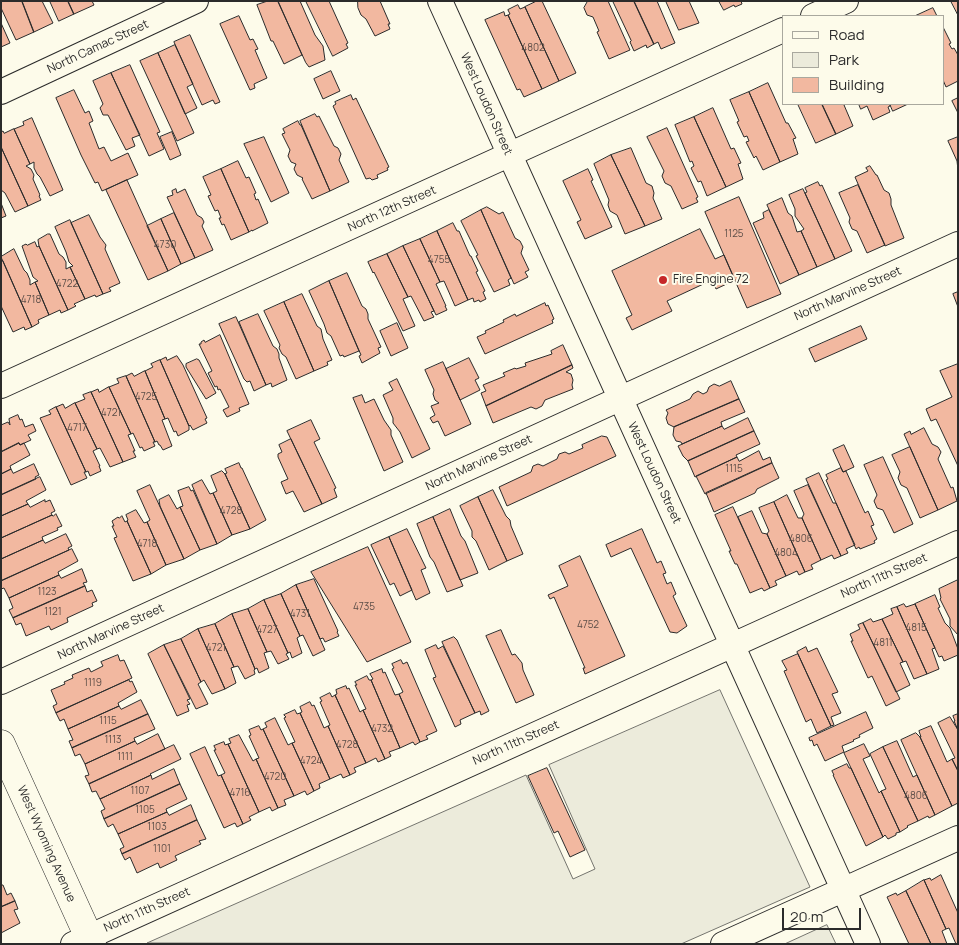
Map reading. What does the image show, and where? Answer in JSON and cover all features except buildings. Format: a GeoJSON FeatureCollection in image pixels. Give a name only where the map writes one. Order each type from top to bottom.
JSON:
{"type":"FeatureCollection","features":[{"type":"Feature","properties":{"kind":"street","name":"North Camac Street"},"geometry":{"type":"LineString","coordinates":[[1,92],[196,1]]}},
{"type":"Feature","properties":{"kind":"street","name":"West Loudon Street"},"geometry":{"type":"LineString","coordinates":[[440,1],[868,944]]}},
{"type":"Feature","properties":{"kind":"street"},"geometry":{"type":"LineString","coordinates":[[816,15],[846,1]]}},
{"type":"Feature","properties":{"kind":"street","name":"North 12th Street"},"geometry":{"type":"LineString","coordinates":[[1,386],[782,30]]}},
{"type":"Feature","properties":{"kind":"street","name":"North Marvine Street"},"geometry":{"type":"LineString","coordinates":[[1,682],[958,244]]}},
{"type":"Feature","properties":{"kind":"street","name":"North 11th Street"},"geometry":{"type":"LineString","coordinates":[[84,941],[958,543]]}},
{"type":"Feature","properties":{"kind":"street","name":"West Wyoming Avenue"},"geometry":{"type":"LineString","coordinates":[[1,744],[84,941]]}},
{"type":"Feature","properties":{"kind":"street"},"geometry":{"type":"LineString","coordinates":[[723,944],[958,838]]}},
{"type":"Feature","properties":{"kind":"green space"},"geometry":{"type":"Polygon","coordinates":[[[720,690],[810,887],[681,944],[147,943],[526,775],[573,879],[595,869],[549,765],[720,690]]]}},
{"type":"Feature","properties":{"kind":"green space"},"geometry":{"type":"Polygon","coordinates":[[[827,925],[836,944],[785,944],[827,925]]]}},
{"type":"Feature","properties":{"kind":"place","name":"Fire Engine 72"},"geometry":{"type":"Point","coordinates":[663,280]}}]}
